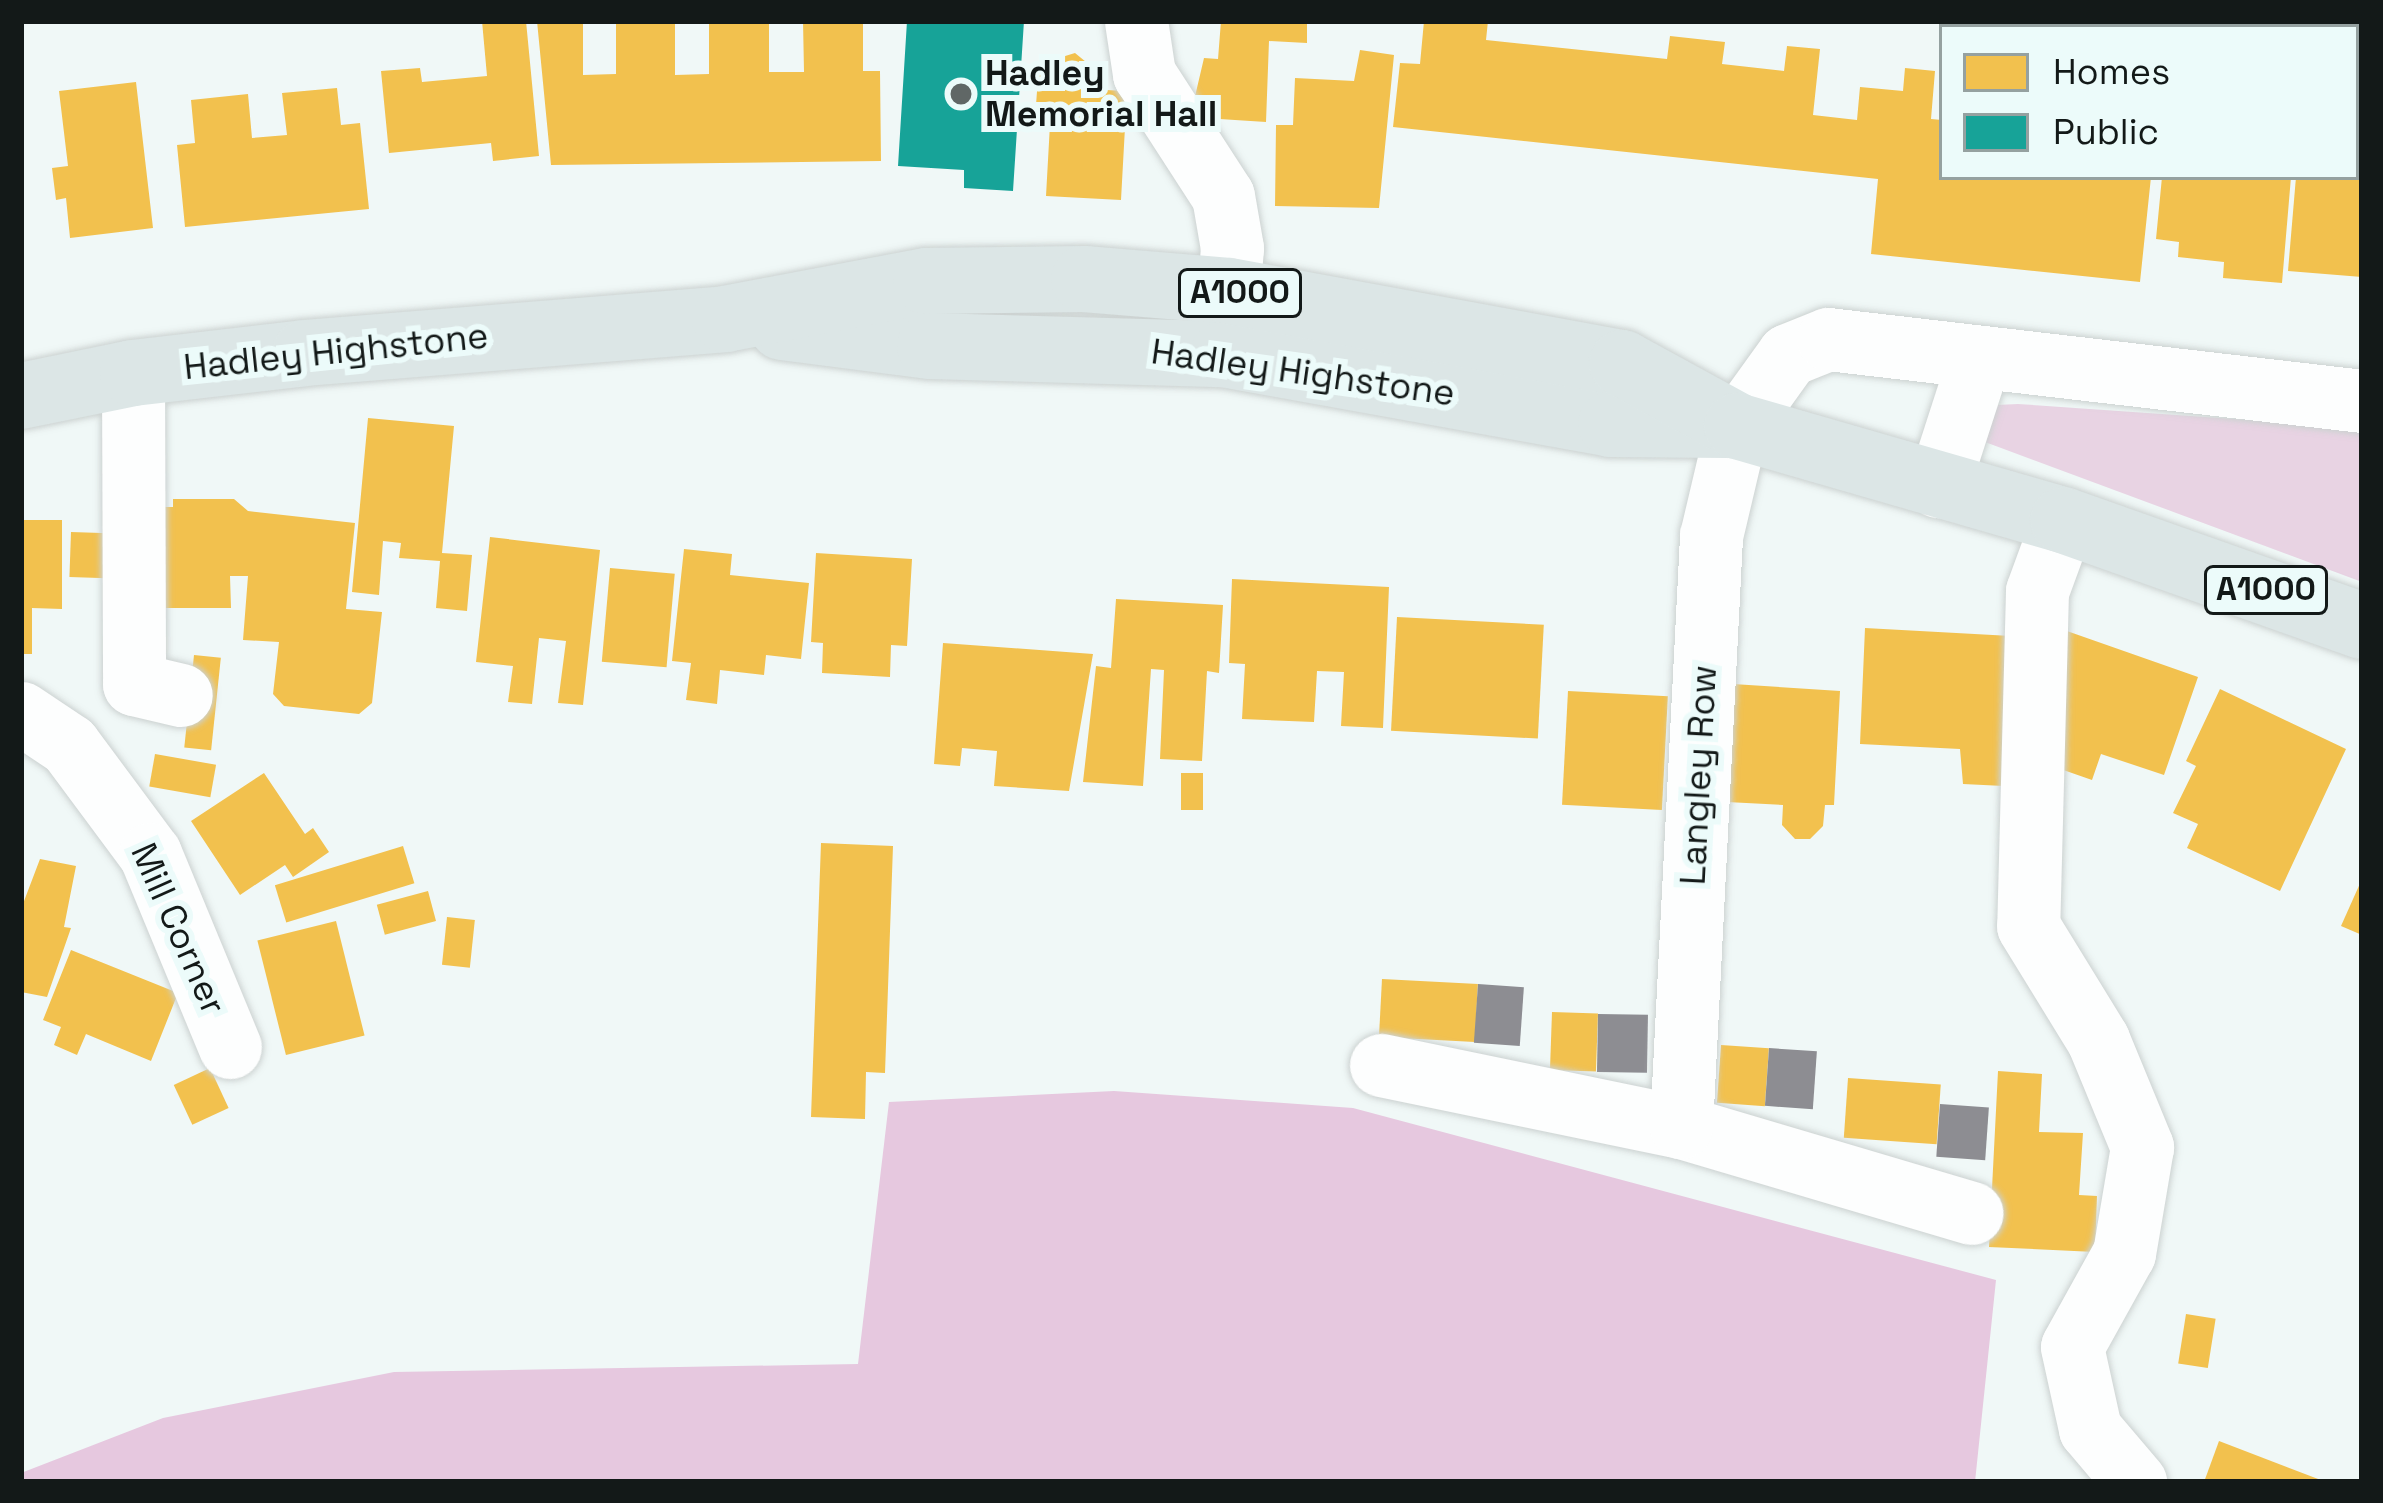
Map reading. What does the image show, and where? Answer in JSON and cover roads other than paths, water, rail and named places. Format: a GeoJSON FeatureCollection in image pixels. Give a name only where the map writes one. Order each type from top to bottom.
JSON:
{"type":"FeatureCollection","features":[{"type":"Feature","properties":{"kind":"main road","name":"Hadley Highstone"},"geometry":{"type":"LineString","coordinates":[[21,395],[133,373],[725,319],[926,281],[1084,279],[1226,323],[1622,362],[1737,426],[1938,486]]}},
{"type":"Feature","properties":{"kind":"main road","name":"A1000"},"geometry":{"type":"LineString","coordinates":[[1938,486],[2063,520],[2362,626]]}},
{"type":"Feature","properties":{"kind":"street"},"geometry":{"type":"LineString","coordinates":[[1136,21],[1144,74],[1222,196],[1232,248],[1226,323]]}},
{"type":"Feature","properties":{"kind":"street"},"geometry":{"type":"LineString","coordinates":[[1737,426],[1788,355],[1828,338],[1978,362],[2362,401]]}},
{"type":"Feature","properties":{"kind":"street"},"geometry":{"type":"LineString","coordinates":[[1938,486],[1978,362]]}},
{"type":"Feature","properties":{"kind":"street"},"geometry":{"type":"LineString","coordinates":[[133,373],[134,684],[181,695]]}},
{"type":"Feature","properties":{"kind":"street","name":"Langley Row"},"geometry":{"type":"LineString","coordinates":[[1681,1127],[1711,536],[1737,426]]}},
{"type":"Feature","properties":{"kind":"street"},"geometry":{"type":"LineString","coordinates":[[2063,520],[2037,591],[2028,926],[2098,1040],[2142,1148],[2124,1253],[2072,1347],[2090,1429],[2135,1482]]}},
{"type":"Feature","properties":{"kind":"street","name":"Mill Corner"},"geometry":{"type":"LineString","coordinates":[[21,713],[70,745],[150,854],[230,1047]]}},
{"type":"Feature","properties":{"kind":"street"},"geometry":{"type":"LineString","coordinates":[[1381,1066],[1681,1127],[1972,1213]]}},
{"type":"Feature","properties":{"kind":"place","name":"Hadley Memorial Hall"},"geometry":{"type":"Point","coordinates":[961,94]}}]}
